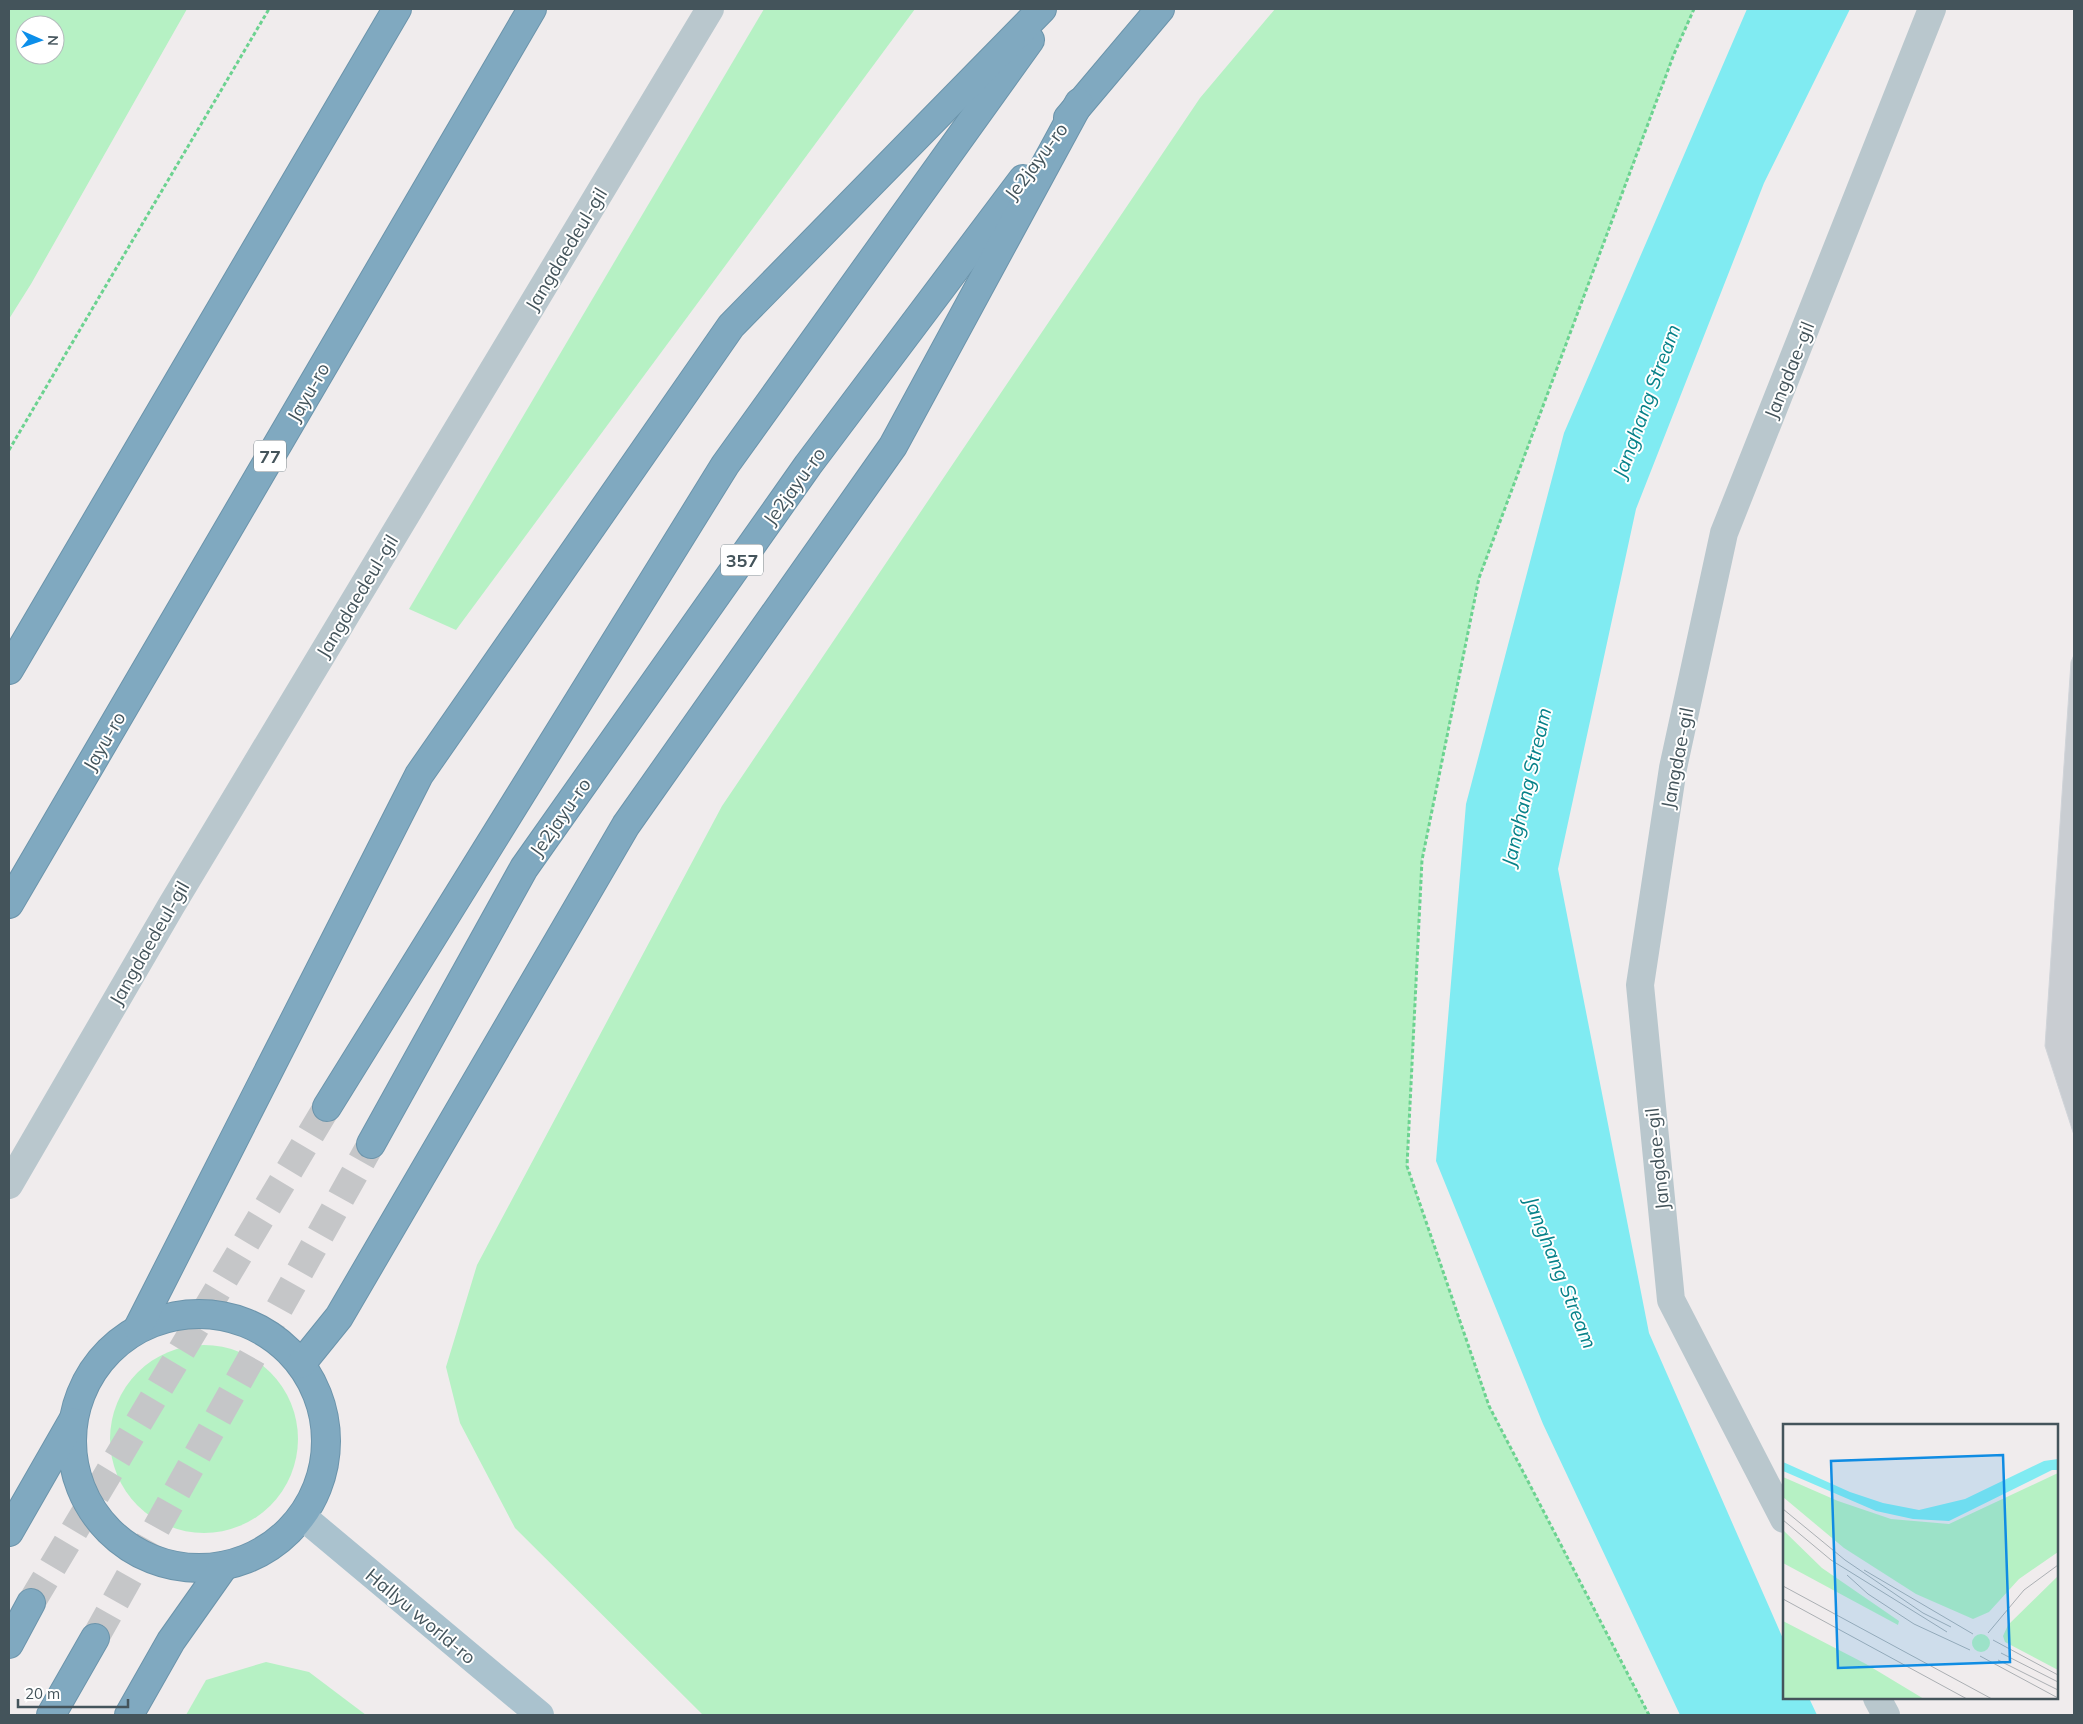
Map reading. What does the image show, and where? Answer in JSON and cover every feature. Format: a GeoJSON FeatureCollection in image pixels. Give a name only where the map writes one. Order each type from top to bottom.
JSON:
{"type":"FeatureCollection","features":[{"type":"Feature","properties":{"kind":"highway"},"geometry":{"type":"LineString","coordinates":[[9,670],[397,9]]}},
{"type":"Feature","properties":{"kind":"highway","name":"Jayu-ro"},"geometry":{"type":"LineString","coordinates":[[9,904],[532,9]]}},
{"type":"Feature","properties":{"kind":"highway"},"geometry":{"type":"LineString","coordinates":[[138,1328],[419,775],[731,326],[1042,9]]}},
{"type":"Feature","properties":{"kind":"highway"},"geometry":{"type":"LineString","coordinates":[[327,1107],[725,465],[1053,9]]}},
{"type":"Feature","properties":{"kind":"highway","name":"Je2jayu-ro"},"geometry":{"type":"LineString","coordinates":[[371,1144],[524,868],[808,465],[1079,103],[1160,9]]}},
{"type":"Feature","properties":{"kind":"highway"},"geometry":{"type":"LineString","coordinates":[[301,1364],[339,1317],[626,824],[893,446],[1079,103]]}},
{"type":"Feature","properties":{"kind":"highway"},"geometry":{"type":"LineString","coordinates":[[9,1532],[73,1421],[85,1384],[107,1352],[138,1328],[172,1316],[208,1313],[244,1321],[276,1338],[301,1364],[320,1400],[327,1440],[320,1480],[302,1516],[281,1539],[254,1556],[224,1566],[184,1568],[144,1557],[111,1534],[86,1500],[73,1462],[73,1421]]}},
{"type":"Feature","properties":{"kind":"highway"},"geometry":{"type":"LineString","coordinates":[[129,1715],[171,1641],[224,1566]]}},
{"type":"Feature","properties":{"kind":"highway"},"geometry":{"type":"LineString","coordinates":[[9,1644],[31,1603]]}},
{"type":"Feature","properties":{"kind":"highway"},"geometry":{"type":"LineString","coordinates":[[52,1715],[95,1638]]}},
{"type":"Feature","properties":{"kind":"main road","name":"Hallyu world-ro"},"geometry":{"type":"LineString","coordinates":[[302,1516],[540,1715]]}},
{"type":"Feature","properties":{"kind":"street","name":"Jangdaedeul-gil"},"geometry":{"type":"LineString","coordinates":[[9,1185],[171,906],[710,9]]}},
{"type":"Feature","properties":{"kind":"street","name":"Jangdae-gil"},"geometry":{"type":"LineString","coordinates":[[1783,1518],[1671,1300],[1640,985],[1673,768],[1724,533],[1932,9]]}},
{"type":"Feature","properties":{"kind":"street"},"geometry":{"type":"LineString","coordinates":[[1878,1699],[1886,1715]]}},
{"type":"Feature","properties":{"kind":"path"},"geometry":{"type":"LineString","coordinates":[[9,450],[269,9]]}},
{"type":"Feature","properties":{"kind":"path"},"geometry":{"type":"LineString","coordinates":[[1649,1715],[1489,1406],[1407,1166],[1422,860],[1480,578],[1674,54],[1694,9]]}},
{"type":"Feature","properties":{"kind":"green space"},"geometry":{"type":"Polygon","coordinates":[[[9,9],[187,9],[31,284],[9,319],[9,9]]]}},
{"type":"Feature","properties":{"kind":"green space"},"geometry":{"type":"Polygon","coordinates":[[[764,9],[915,9],[456,630],[409,609],[764,9]]]}},
{"type":"Feature","properties":{"kind":"green space"},"geometry":{"type":"Polygon","coordinates":[[[1275,9],[1694,9],[1674,54],[1479,578],[1422,860],[1407,1166],[1489,1406],[1649,1715],[703,1715],[515,1528],[460,1423],[446,1367],[477,1265],[722,806],[1200,98],[1275,9]]]}},
{"type":"Feature","properties":{"kind":"green space"},"geometry":{"type":"Polygon","coordinates":[[[204,1345],[231,1349],[248,1356],[270,1373],[287,1395],[294,1412],[298,1439],[294,1466],[287,1483],[270,1505],[248,1522],[231,1529],[204,1533],[177,1529],[160,1522],[138,1505],[121,1483],[114,1466],[110,1439],[114,1412],[121,1395],[138,1373],[160,1356],[177,1349],[204,1345]]]}},
{"type":"Feature","properties":{"kind":"green space"},"geometry":{"type":"Polygon","coordinates":[[[266,1662],[309,1672],[366,1715],[186,1715],[206,1680],[266,1662]]]}},
{"type":"Feature","properties":{"kind":"water","name":"Janghang Stream"},"geometry":{"type":"Polygon","coordinates":[[[1747,9],[1850,9],[1764,183],[1636,509],[1558,869],[1649,1333],[1783,1639],[1783,1699],[1809,1699],[1817,1715],[1680,1715],[1543,1424],[1436,1161],[1466,804],[1564,433],[1747,9]]]}},
{"type":"Feature","properties":{"kind":"building"},"geometry":{"type":"Polygon","coordinates":[[[2074,655],[2074,1135],[2045,1046],[2071,662],[2074,655]]]}},
{"type":"Feature","properties":{"kind":"tunnel"},"geometry":{"type":"LineString","coordinates":[[31,1603],[327,1107]]}},
{"type":"Feature","properties":{"kind":"tunnel"},"geometry":{"type":"LineString","coordinates":[[95,1638],[371,1144]]}}]}
